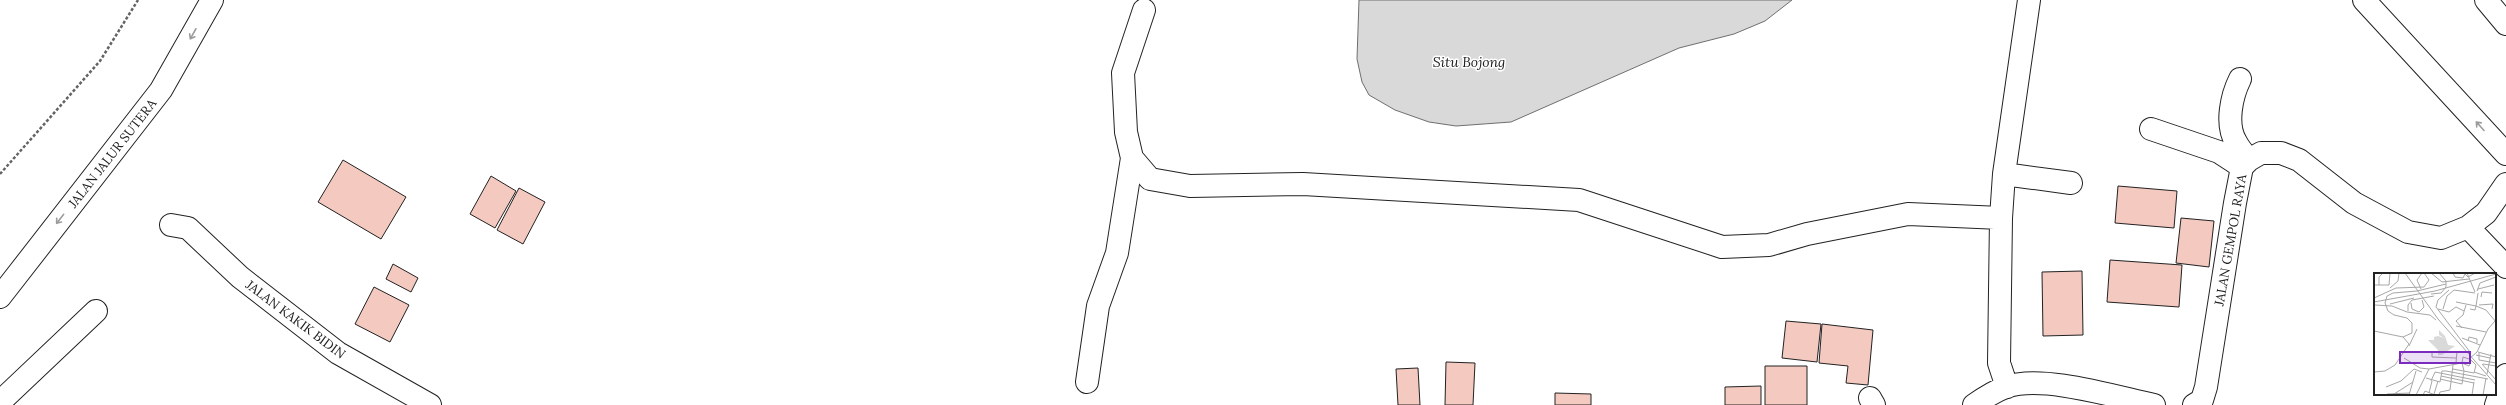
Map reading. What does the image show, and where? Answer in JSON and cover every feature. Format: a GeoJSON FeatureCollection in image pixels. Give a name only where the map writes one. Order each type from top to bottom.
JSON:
{"type":"FeatureCollection","features":[{"type":"Feature","properties":{"kind":"main road","name":"JALAN JALUR SUTERA"},"geometry":{"type":"LineString","coordinates":[[0,297],[161,90],[212,0]]}},
{"type":"Feature","properties":{"kind":"main road"},"geometry":{"type":"LineString","coordinates":[[2007,386],[1999,363],[2001,218],[2004,174],[2029,0]]}},
{"type":"Feature","properties":{"kind":"main road"},"geometry":{"type":"LineString","coordinates":[[2364,0],[2506,154]]}},
{"type":"Feature","properties":{"kind":"main road"},"geometry":{"type":"LineString","coordinates":[[2486,0],[2506,24]]}},
{"type":"Feature","properties":{"kind":"main road"},"geometry":{"type":"LineString","coordinates":[[1087,382],[1098,306],[1117,253],[1132,158],[1126,132],[1123,73],[1144,10]]}},
{"type":"Feature","properties":{"kind":"main road"},"geometry":{"type":"LineString","coordinates":[[2240,79],[2234,92],[2231,117],[2235,141],[2245,163]]}},
{"type":"Feature","properties":{"kind":"main road"},"geometry":{"type":"LineString","coordinates":[[2151,129],[2219,152],[2245,163]]}},
{"type":"Feature","properties":{"kind":"main road","name":"JALAN GEMPOL RAYA"},"geometry":{"type":"LineString","coordinates":[[2202,404],[2245,163],[2261,153],[2281,153],[2299,160],[2354,203],[2408,232],[2441,238],[2468,227],[2486,213],[2506,184]]}},
{"type":"Feature","properties":{"kind":"main road"},"geometry":{"type":"LineString","coordinates":[[1132,158],[1150,179],[1190,186],[1303,184],[1579,200],[1722,247],[1769,245],[1807,234],[1908,214],[2001,218]]}},
{"type":"Feature","properties":{"kind":"main road"},"geometry":{"type":"LineString","coordinates":[[2004,174],[2071,183]]}},
{"type":"Feature","properties":{"kind":"main road","name":"JALAN KAKIK BIDIN"},"geometry":{"type":"LineString","coordinates":[[171,225],[185,225],[240,277],[338,353],[430,405]]}},
{"type":"Feature","properties":{"kind":"main road"},"geometry":{"type":"LineString","coordinates":[[2468,227],[2506,267]]}},
{"type":"Feature","properties":{"kind":"main road"},"geometry":{"type":"LineString","coordinates":[[0,402],[96,311]]}},
{"type":"Feature","properties":{"kind":"main road"},"geometry":{"type":"LineString","coordinates":[[2496,405],[2506,375]]}},
{"type":"Feature","properties":{"kind":"main road"},"geometry":{"type":"LineString","coordinates":[[1974,405],[2007,386],[2028,383],[2051,384],[2154,405]]}},
{"type":"Feature","properties":{"kind":"path"},"geometry":{"type":"LineString","coordinates":[[0,174],[100,61],[138,0]]}},
{"type":"Feature","properties":{"kind":"water","name":"Situ Bojong"},"geometry":{"type":"Polygon","coordinates":[[[1359,0],[1792,0],[1765,21],[1734,34],[1679,48],[1511,122],[1456,126],[1429,122],[1395,110],[1369,95],[1362,82],[1357,59],[1359,0]]]}},
{"type":"Feature","properties":{"kind":"building"},"geometry":{"type":"Polygon","coordinates":[[[343,160],[406,197],[381,239],[318,202],[343,160]]]}},
{"type":"Feature","properties":{"kind":"building"},"geometry":{"type":"Polygon","coordinates":[[[491,176],[516,191],[495,228],[470,214],[491,176]]]}},
{"type":"Feature","properties":{"kind":"building"},"geometry":{"type":"Polygon","coordinates":[[[2118,186],[2177,191],[2174,228],[2115,223],[2118,186]]]}},
{"type":"Feature","properties":{"kind":"building"},"geometry":{"type":"Polygon","coordinates":[[[519,188],[545,202],[523,244],[497,230],[519,188]]]}},
{"type":"Feature","properties":{"kind":"building"},"geometry":{"type":"Polygon","coordinates":[[[2181,218],[2214,221],[2209,267],[2176,263],[2181,218]]]}},
{"type":"Feature","properties":{"kind":"building"},"geometry":{"type":"Polygon","coordinates":[[[2110,260],[2182,265],[2179,307],[2107,302],[2110,260]]]}},
{"type":"Feature","properties":{"kind":"building"},"geometry":{"type":"Polygon","coordinates":[[[393,264],[418,278],[411,292],[386,279],[393,264]]]}},
{"type":"Feature","properties":{"kind":"building"},"geometry":{"type":"Polygon","coordinates":[[[2082,271],[2083,335],[2043,336],[2042,272],[2082,271]]]}},
{"type":"Feature","properties":{"kind":"building"},"geometry":{"type":"Polygon","coordinates":[[[374,287],[409,305],[390,342],[355,324],[374,287]]]}},
{"type":"Feature","properties":{"kind":"building"},"geometry":{"type":"Polygon","coordinates":[[[1786,321],[1821,324],[1817,362],[1782,358],[1786,321]]]}},
{"type":"Feature","properties":{"kind":"building"},"geometry":{"type":"Polygon","coordinates":[[[1822,324],[1873,330],[1868,385],[1846,383],[1848,366],[1819,363],[1822,324]]]}},
{"type":"Feature","properties":{"kind":"building"},"geometry":{"type":"Polygon","coordinates":[[[1446,362],[1475,363],[1473,405],[1445,405],[1446,362]]]}},
{"type":"Feature","properties":{"kind":"building"},"geometry":{"type":"Polygon","coordinates":[[[1765,366],[1807,366],[1807,405],[1765,405],[1765,366]]]}},
{"type":"Feature","properties":{"kind":"building"},"geometry":{"type":"Polygon","coordinates":[[[1418,368],[1420,405],[1398,405],[1396,369],[1418,368]]]}},
{"type":"Feature","properties":{"kind":"building"},"geometry":{"type":"Polygon","coordinates":[[[1761,386],[1761,405],[1725,405],[1725,387],[1761,386]]]}},
{"type":"Feature","properties":{"kind":"building"},"geometry":{"type":"Polygon","coordinates":[[[1555,393],[1591,394],[1591,405],[1555,405],[1555,393]]]}}]}
